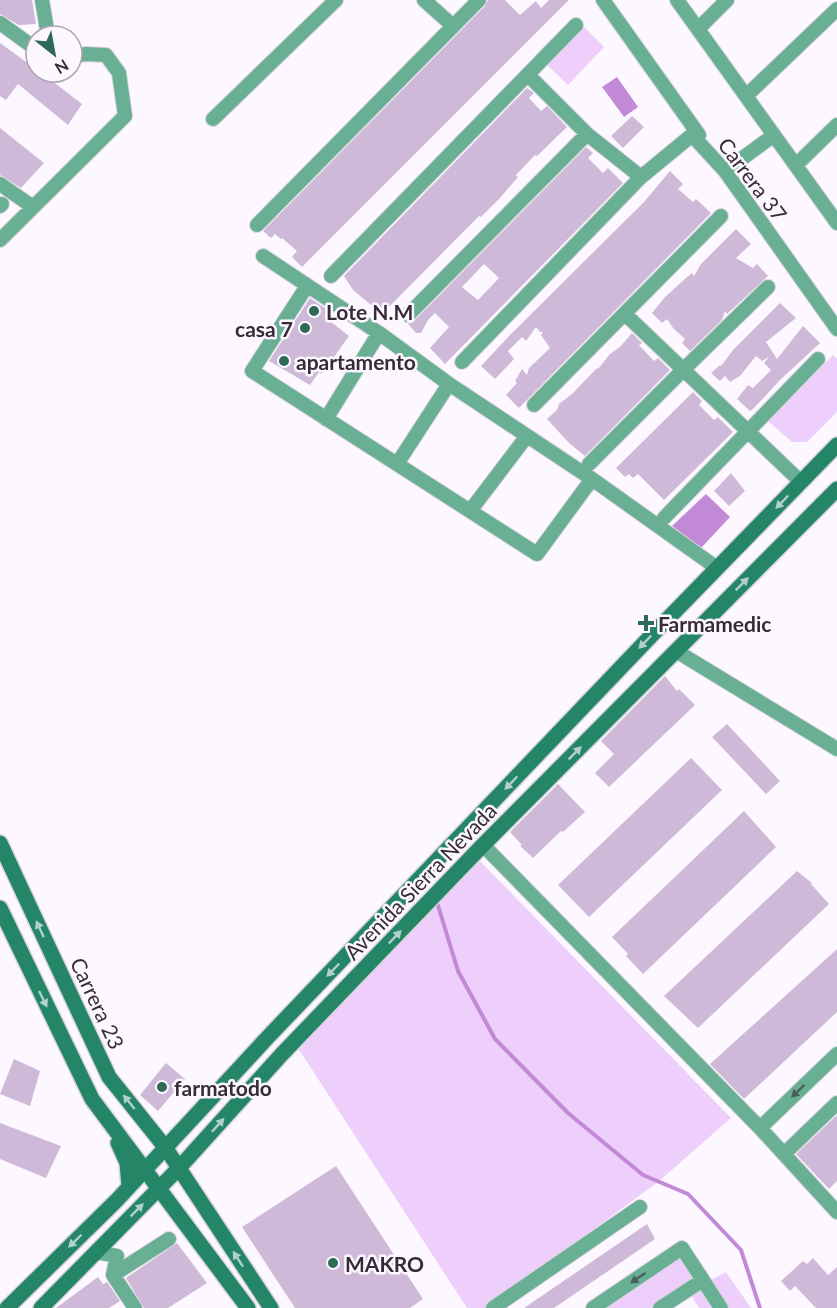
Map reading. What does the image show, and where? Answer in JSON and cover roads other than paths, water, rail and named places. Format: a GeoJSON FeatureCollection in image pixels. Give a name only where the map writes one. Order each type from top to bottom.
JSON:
{"type":"FeatureCollection","features":[{"type":"Feature","properties":{"kind":"main road","name":"Avenida Sierra Nevada"},"geometry":{"type":"LineString","coordinates":[[7,1308],[117,1200],[284,1020],[837,445]]}},
{"type":"Feature","properties":{"kind":"main road","name":"Avenida Sierra Nevada"},"geometry":{"type":"LineString","coordinates":[[41,1308],[179,1168],[282,1054],[483,845],[837,489]]}},
{"type":"Feature","properties":{"kind":"main road","name":"Carrera 23"},"geometry":{"type":"LineString","coordinates":[[0,843],[109,1077],[165,1148],[271,1308]]}},
{"type":"Feature","properties":{"kind":"main road"},"geometry":{"type":"LineString","coordinates":[[0,908],[4,924],[92,1099],[123,1154],[129,1173],[129,1187]]}},
{"type":"Feature","properties":{"kind":"main road"},"geometry":{"type":"LineString","coordinates":[[92,1099],[244,1307]]}},
{"type":"Feature","properties":{"kind":"street"},"geometry":{"type":"LineString","coordinates":[[42,0],[46,24]]}},
{"type":"Feature","properties":{"kind":"street"},"geometry":{"type":"LineString","coordinates":[[213,119],[336,0]]}},
{"type":"Feature","properties":{"kind":"street"},"geometry":{"type":"LineString","coordinates":[[424,0],[453,26]]}},
{"type":"Feature","properties":{"kind":"street"},"geometry":{"type":"LineString","coordinates":[[257,225],[478,0]]}},
{"type":"Feature","properties":{"kind":"street","name":"Carrera 37"},"geometry":{"type":"LineString","coordinates":[[603,0],[699,135],[692,135]]}},
{"type":"Feature","properties":{"kind":"street"},"geometry":{"type":"LineString","coordinates":[[677,0],[837,223]]}},
{"type":"Feature","properties":{"kind":"street"},"geometry":{"type":"LineString","coordinates":[[698,29],[727,0]]}},
{"type":"Feature","properties":{"kind":"street"},"geometry":{"type":"LineString","coordinates":[[746,96],[837,9]]}},
{"type":"Feature","properties":{"kind":"street"},"geometry":{"type":"LineString","coordinates":[[0,23],[24,40]]}},
{"type":"Feature","properties":{"kind":"street"},"geometry":{"type":"LineString","coordinates":[[331,276],[576,25]]}},
{"type":"Feature","properties":{"kind":"street"},"geometry":{"type":"LineString","coordinates":[[0,240],[125,116],[119,73],[106,55],[84,54]]}},
{"type":"Feature","properties":{"kind":"street"},"geometry":{"type":"LineString","coordinates":[[528,75],[587,134],[641,177]]}},
{"type":"Feature","properties":{"kind":"street"},"geometry":{"type":"LineString","coordinates":[[796,165],[837,125]]}},
{"type":"Feature","properties":{"kind":"street"},"geometry":{"type":"LineString","coordinates":[[408,315],[587,134]]}},
{"type":"Feature","properties":{"kind":"street"},"geometry":{"type":"LineString","coordinates":[[462,362],[641,177],[692,135]]}},
{"type":"Feature","properties":{"kind":"street","name":"Carrera 37"},"geometry":{"type":"LineString","coordinates":[[692,135],[725,171],[837,329]]}},
{"type":"Feature","properties":{"kind":"street"},"geometry":{"type":"LineString","coordinates":[[725,171],[774,135]]}},
{"type":"Feature","properties":{"kind":"street"},"geometry":{"type":"LineString","coordinates":[[0,184],[33,207]]}},
{"type":"Feature","properties":{"kind":"street"},"geometry":{"type":"LineString","coordinates":[[534,405],[721,216]]}},
{"type":"Feature","properties":{"kind":"street"},"geometry":{"type":"LineString","coordinates":[[263,256],[592,479],[717,568]]}},
{"type":"Feature","properties":{"kind":"street"},"geometry":{"type":"LineString","coordinates":[[307,286],[252,371],[537,554],[592,479]]}},
{"type":"Feature","properties":{"kind":"street"},"geometry":{"type":"LineString","coordinates":[[589,464],[768,287]]}},
{"type":"Feature","properties":{"kind":"street"},"geometry":{"type":"LineString","coordinates":[[625,314],[801,482]]}},
{"type":"Feature","properties":{"kind":"street"},"geometry":{"type":"LineString","coordinates":[[326,419],[379,333]]}},
{"type":"Feature","properties":{"kind":"street"},"geometry":{"type":"LineString","coordinates":[[664,518],[818,360]]}},
{"type":"Feature","properties":{"kind":"street"},"geometry":{"type":"LineString","coordinates":[[396,464],[449,384]]}},
{"type":"Feature","properties":{"kind":"street"},"geometry":{"type":"LineString","coordinates":[[470,511],[527,436]]}},
{"type":"Feature","properties":{"kind":"street"},"geometry":{"type":"LineString","coordinates":[[676,651],[837,749]]}},
{"type":"Feature","properties":{"kind":"street"},"geometry":{"type":"LineString","coordinates":[[483,845],[760,1128],[837,1212]]}},
{"type":"Feature","properties":{"kind":"street"},"geometry":{"type":"LineString","coordinates":[[760,1128],[837,1054]]}},
{"type":"Feature","properties":{"kind":"street"},"geometry":{"type":"LineString","coordinates":[[784,1154],[837,1103]]}},
{"type":"Feature","properties":{"kind":"street"},"geometry":{"type":"LineString","coordinates":[[493,1308],[640,1207]]}},
{"type":"Feature","properties":{"kind":"street"},"geometry":{"type":"LineString","coordinates":[[114,1275],[169,1239]]}},
{"type":"Feature","properties":{"kind":"street"},"geometry":{"type":"LineString","coordinates":[[593,1308],[682,1248],[721,1308]]}},
{"type":"Feature","properties":{"kind":"street"},"geometry":{"type":"LineString","coordinates":[[96,1252],[117,1256],[114,1275],[135,1308]]}},
{"type":"Feature","properties":{"kind":"street"},"geometry":{"type":"LineString","coordinates":[[660,1308],[703,1280]]}},
{"type":"Feature","properties":{"kind":"waterway"},"geometry":{"type":"LineString","coordinates":[[436,899],[458,971],[495,1039],[568,1113],[643,1175],[688,1194],[741,1250],[760,1308]]}},
{"type":"Feature","properties":{"kind":"place","name":"Lote N.M"},"geometry":{"type":"Point","coordinates":[314,311]}},
{"type":"Feature","properties":{"kind":"place","name":"casa 7"},"geometry":{"type":"Point","coordinates":[305,328]}},
{"type":"Feature","properties":{"kind":"place","name":"apartamento"},"geometry":{"type":"Point","coordinates":[284,361]}},
{"type":"Feature","properties":{"kind":"place","name":"Farmamedic"},"geometry":{"type":"Point","coordinates":[646,623]}},
{"type":"Feature","properties":{"kind":"place","name":"farmatodo"},"geometry":{"type":"Point","coordinates":[162,1087]}},
{"type":"Feature","properties":{"kind":"place","name":"MAKRO"},"geometry":{"type":"Point","coordinates":[333,1263]}}]}
